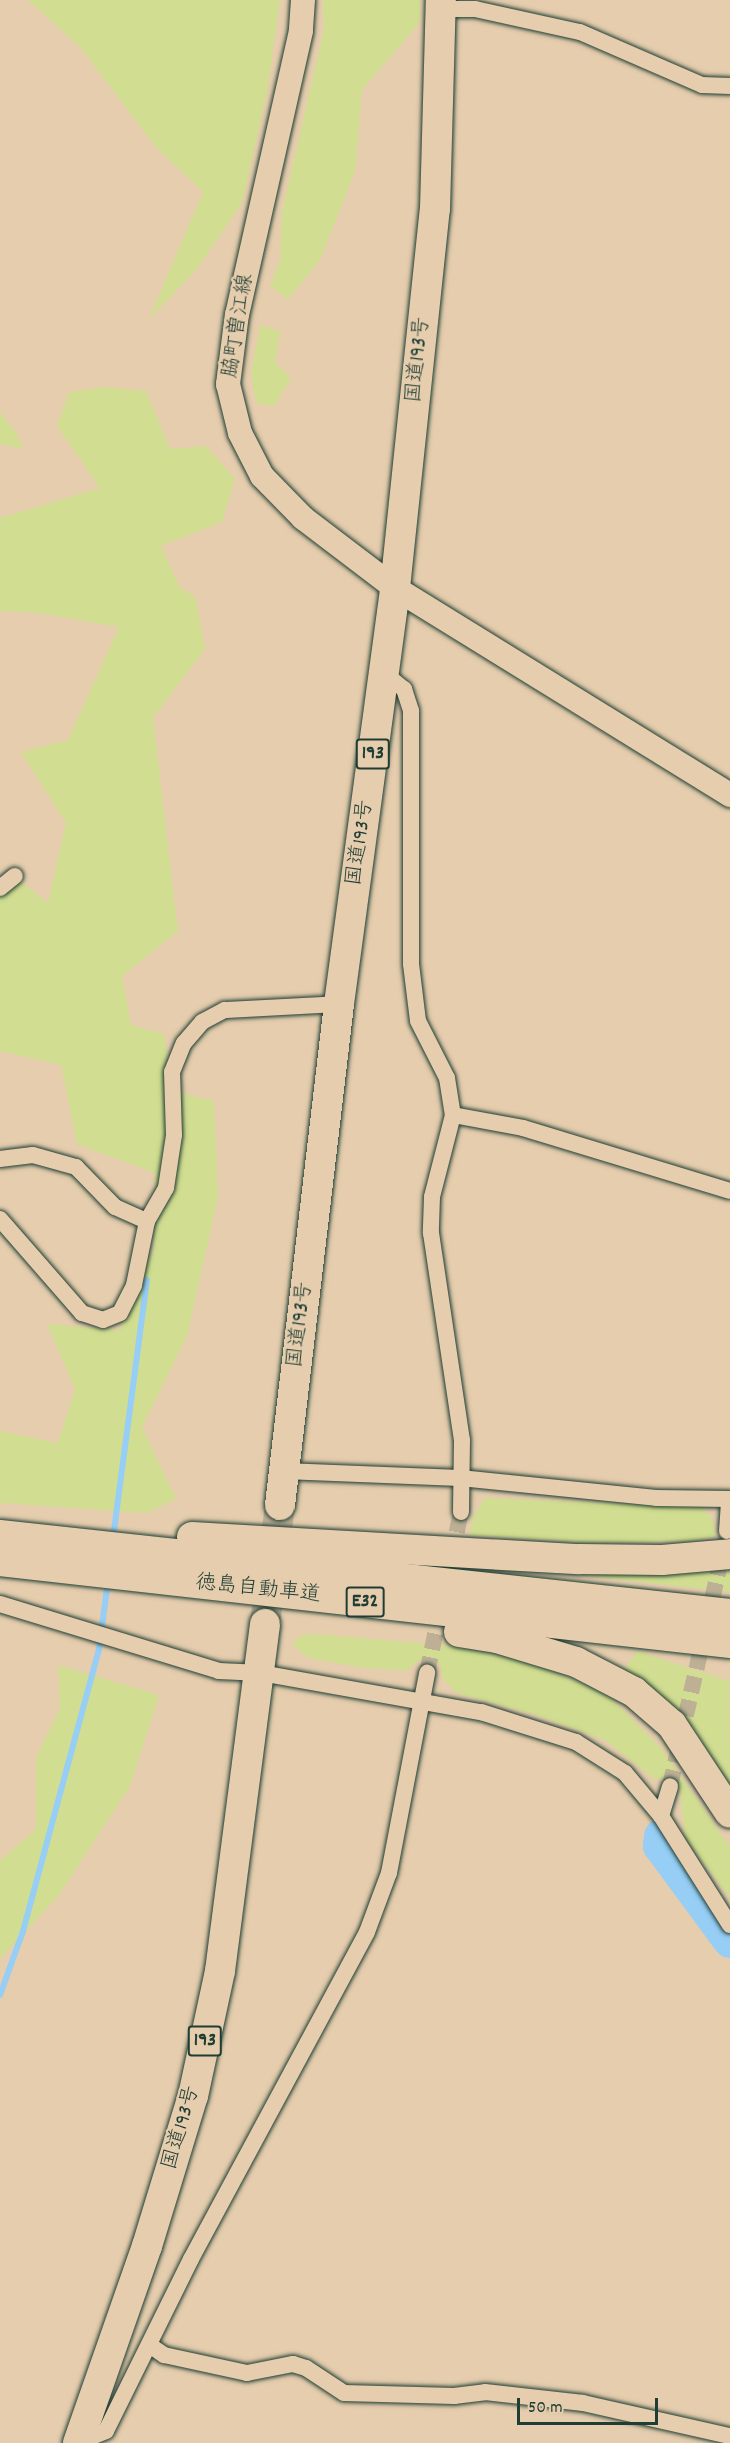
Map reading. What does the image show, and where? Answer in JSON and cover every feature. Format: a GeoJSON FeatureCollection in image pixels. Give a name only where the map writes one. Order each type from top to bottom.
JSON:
{"type":"FeatureCollection","features":[{"type":"Feature","properties":{"kind":"highway","name":"国道193号"},"geometry":{"type":"LineString","coordinates":[[280,1505],[339,1004],[395,588],[435,209],[441,4]]}},
{"type":"Feature","properties":{"kind":"highway"},"geometry":{"type":"LineString","coordinates":[[0,1530],[579,1559],[662,1560],[729,1543]]}},
{"type":"Feature","properties":{"kind":"highway","name":"徳島自動車道"},"geometry":{"type":"LineString","coordinates":[[0,1535],[730,1614]]}},
{"type":"Feature","properties":{"kind":"highway","name":"徳島自動車道"},"geometry":{"type":"LineString","coordinates":[[0,1561],[730,1643]]}},
{"type":"Feature","properties":{"kind":"highway"},"geometry":{"type":"LineString","coordinates":[[131,1576],[497,1638],[576,1662],[634,1692],[672,1725],[730,1813]]}},
{"type":"Feature","properties":{"kind":"highway","name":"国道193号"},"geometry":{"type":"LineString","coordinates":[[78,2442],[147,2246],[193,2096],[220,1971],[261,1672],[265,1624]]}},
{"type":"Feature","properties":{"kind":"main road","name":"脇町曽江線"},"geometry":{"type":"LineString","coordinates":[[303,0],[301,31],[237,314],[228,384],[240,433],[262,476],[303,518],[395,588],[730,795]]}},
{"type":"Feature","properties":{"kind":"street"},"geometry":{"type":"LineString","coordinates":[[441,4],[476,9],[580,32],[702,85],[730,86]]}},
{"type":"Feature","properties":{"kind":"street"},"geometry":{"type":"LineString","coordinates":[[384,673],[404,689],[411,711],[411,964],[418,1021],[447,1078],[453,1115],[432,1197],[431,1233],[460,1417],[461,1512]]}},
{"type":"Feature","properties":{"kind":"street"},"geometry":{"type":"LineString","coordinates":[[0,888],[15,876]]}},
{"type":"Feature","properties":{"kind":"street"},"geometry":{"type":"LineString","coordinates":[[0,1219],[82,1313],[104,1320],[120,1313],[134,1286],[147,1221],[166,1188],[174,1135],[172,1072],[184,1043],[202,1022],[225,1010],[339,1004]]}},
{"type":"Feature","properties":{"kind":"street"},"geometry":{"type":"LineString","coordinates":[[453,1115],[523,1128],[730,1191]]}},
{"type":"Feature","properties":{"kind":"street"},"geometry":{"type":"LineString","coordinates":[[0,1159],[33,1155],[76,1167],[115,1208],[147,1221]]}},
{"type":"Feature","properties":{"kind":"street"},"geometry":{"type":"LineString","coordinates":[[284,1471],[460,1478],[656,1498],[729,1500],[729,1543]]}},
{"type":"Feature","properties":{"kind":"street"},"geometry":{"type":"LineString","coordinates":[[0,1604],[219,1671],[261,1672],[422,1700],[481,1712],[576,1742],[625,1773],[661,1816],[730,1926]]}},
{"type":"Feature","properties":{"kind":"street"},"geometry":{"type":"LineString","coordinates":[[78,2442],[106,2431],[151,2346],[191,2259],[367,1932],[388,1874],[427,1672]]}},
{"type":"Feature","properties":{"kind":"street"},"geometry":{"type":"LineString","coordinates":[[661,1816],[670,1786]]}},
{"type":"Feature","properties":{"kind":"street"},"geometry":{"type":"LineString","coordinates":[[151,2346],[164,2355],[247,2373],[293,2364],[306,2368],[344,2393],[507,2394],[584,2403],[730,2436]]}},
{"type":"Feature","properties":{"kind":"green space"},"geometry":{"type":"Polygon","coordinates":[[[28,0],[280,0],[267,92],[242,203],[197,269],[149,319],[203,192],[155,146],[80,47],[28,0]]]}},
{"type":"Feature","properties":{"kind":"green space"},"geometry":{"type":"Polygon","coordinates":[[[323,0],[420,0],[420,22],[362,90],[355,171],[320,260],[288,299],[270,286],[280,261],[282,212],[324,29],[323,0]]]}},
{"type":"Feature","properties":{"kind":"green space"},"geometry":{"type":"Polygon","coordinates":[[[260,325],[280,331],[275,363],[291,378],[274,406],[256,403],[251,372],[260,325]]]}},
{"type":"Feature","properties":{"kind":"green space"},"geometry":{"type":"Polygon","coordinates":[[[105,387],[146,391],[170,449],[206,446],[235,479],[222,522],[161,546],[180,588],[195,596],[205,649],[153,718],[178,931],[122,976],[131,1025],[164,1034],[172,1091],[214,1101],[218,1197],[187,1336],[142,1427],[176,1499],[146,1513],[0,1503],[0,1431],[58,1443],[75,1389],[47,1324],[120,1330],[154,1248],[155,1173],[77,1144],[61,1065],[0,1051],[0,894],[21,882],[48,903],[66,823],[21,752],[68,740],[119,627],[39,613],[0,611],[0,518],[100,488],[57,426],[69,392],[105,387]]]}},
{"type":"Feature","properties":{"kind":"green space"},"geometry":{"type":"Polygon","coordinates":[[[0,412],[15,431],[24,449],[0,444],[0,412]]]}},
{"type":"Feature","properties":{"kind":"green space"},"geometry":{"type":"Polygon","coordinates":[[[485,1498],[703,1507],[713,1520],[716,1536],[694,1541],[592,1543],[469,1535],[473,1517],[485,1498]]]}},
{"type":"Feature","properties":{"kind":"green space"},"geometry":{"type":"Polygon","coordinates":[[[730,1563],[730,1592],[586,1576],[588,1570],[730,1563]]]}},
{"type":"Feature","properties":{"kind":"green space"},"geometry":{"type":"Polygon","coordinates":[[[317,1634],[451,1646],[530,1661],[607,1694],[661,1748],[730,1847],[730,1898],[685,1838],[680,1790],[665,1778],[654,1779],[605,1740],[536,1715],[457,1693],[443,1679],[440,1664],[419,1660],[406,1671],[359,1667],[309,1658],[292,1645],[301,1635],[317,1634]]]}},
{"type":"Feature","properties":{"kind":"green space"},"geometry":{"type":"Polygon","coordinates":[[[637,1651],[729,1681],[730,1787],[715,1761],[670,1709],[622,1673],[637,1651]]]}},
{"type":"Feature","properties":{"kind":"green space"},"geometry":{"type":"Polygon","coordinates":[[[58,1665],[159,1695],[130,1786],[59,1895],[0,1959],[0,1861],[36,1829],[36,1758],[60,1708],[58,1665]]]}},
{"type":"Feature","properties":{"kind":"waterway"},"geometry":{"type":"LineString","coordinates":[[113,1538],[147,1280]]}},
{"type":"Feature","properties":{"kind":"waterway"},"geometry":{"type":"LineString","coordinates":[[0,1995],[23,1931],[99,1649],[108,1581]]}},
{"type":"Feature","properties":{"kind":"waterway"},"geometry":{"type":"LineString","coordinates":[[661,1836],[660,1846],[730,1941]]}},
{"type":"Feature","properties":{"kind":"tunnel"},"geometry":{"type":"LineString","coordinates":[[265,1624],[280,1505]]}},
{"type":"Feature","properties":{"kind":"tunnel"},"geometry":{"type":"LineString","coordinates":[[427,1673],[461,1512]]}},
{"type":"Feature","properties":{"kind":"tunnel"},"geometry":{"type":"LineString","coordinates":[[670,1786],[723,1550]]}}]}
